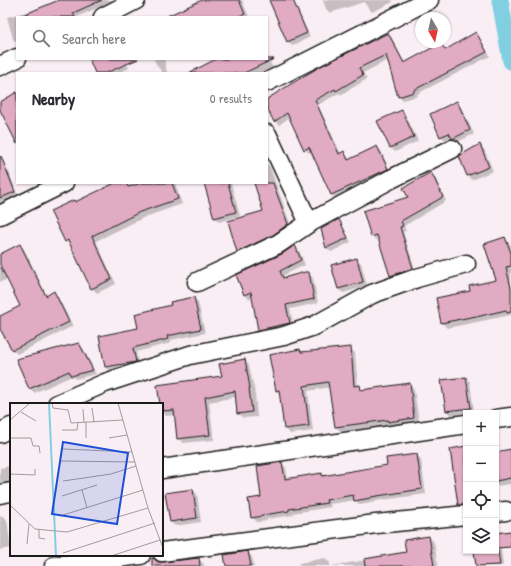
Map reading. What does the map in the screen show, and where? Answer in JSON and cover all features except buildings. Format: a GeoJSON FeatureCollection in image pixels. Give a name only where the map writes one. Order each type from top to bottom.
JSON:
{"type":"FeatureCollection","features":[{"type":"Feature","properties":{"kind":"street"},"geometry":{"type":"LineString","coordinates":[[105,16],[136,0]]}},
{"type":"Feature","properties":{"kind":"street"},"geometry":{"type":"LineString","coordinates":[[268,81],[429,0]]}},
{"type":"Feature","properties":{"kind":"street"},"geometry":{"type":"LineString","coordinates":[[0,66],[16,58]]}},
{"type":"Feature","properties":{"kind":"street"},"geometry":{"type":"LineString","coordinates":[[268,136],[310,223]]}},
{"type":"Feature","properties":{"kind":"street"},"geometry":{"type":"LineString","coordinates":[[197,282],[278,244],[310,223],[391,179],[452,149]]}},
{"type":"Feature","properties":{"kind":"street"},"geometry":{"type":"LineString","coordinates":[[0,215],[62,184]]}},
{"type":"Feature","properties":{"kind":"street"},"geometry":{"type":"LineString","coordinates":[[59,403],[105,383],[169,361],[190,355],[284,336],[314,326],[372,294],[417,278],[466,264]]}},
{"type":"Feature","properties":{"kind":"street"},"geometry":{"type":"LineString","coordinates":[[499,419],[511,417]]}},
{"type":"Feature","properties":{"kind":"street"},"geometry":{"type":"LineString","coordinates":[[163,469],[463,424]]}},
{"type":"Feature","properties":{"kind":"street"},"geometry":{"type":"LineString","coordinates":[[0,433],[10,428]]}},
{"type":"Feature","properties":{"kind":"street"},"geometry":{"type":"LineString","coordinates":[[0,494],[10,492]]}},
{"type":"Feature","properties":{"kind":"street"},"geometry":{"type":"LineString","coordinates":[[163,552],[376,524],[463,515]]}},
{"type":"Feature","properties":{"kind":"street"},"geometry":{"type":"LineString","coordinates":[[54,566],[133,556]]}},
{"type":"Feature","properties":{"kind":"waterway"},"geometry":{"type":"LineString","coordinates":[[500,0],[511,61]]}}]}
